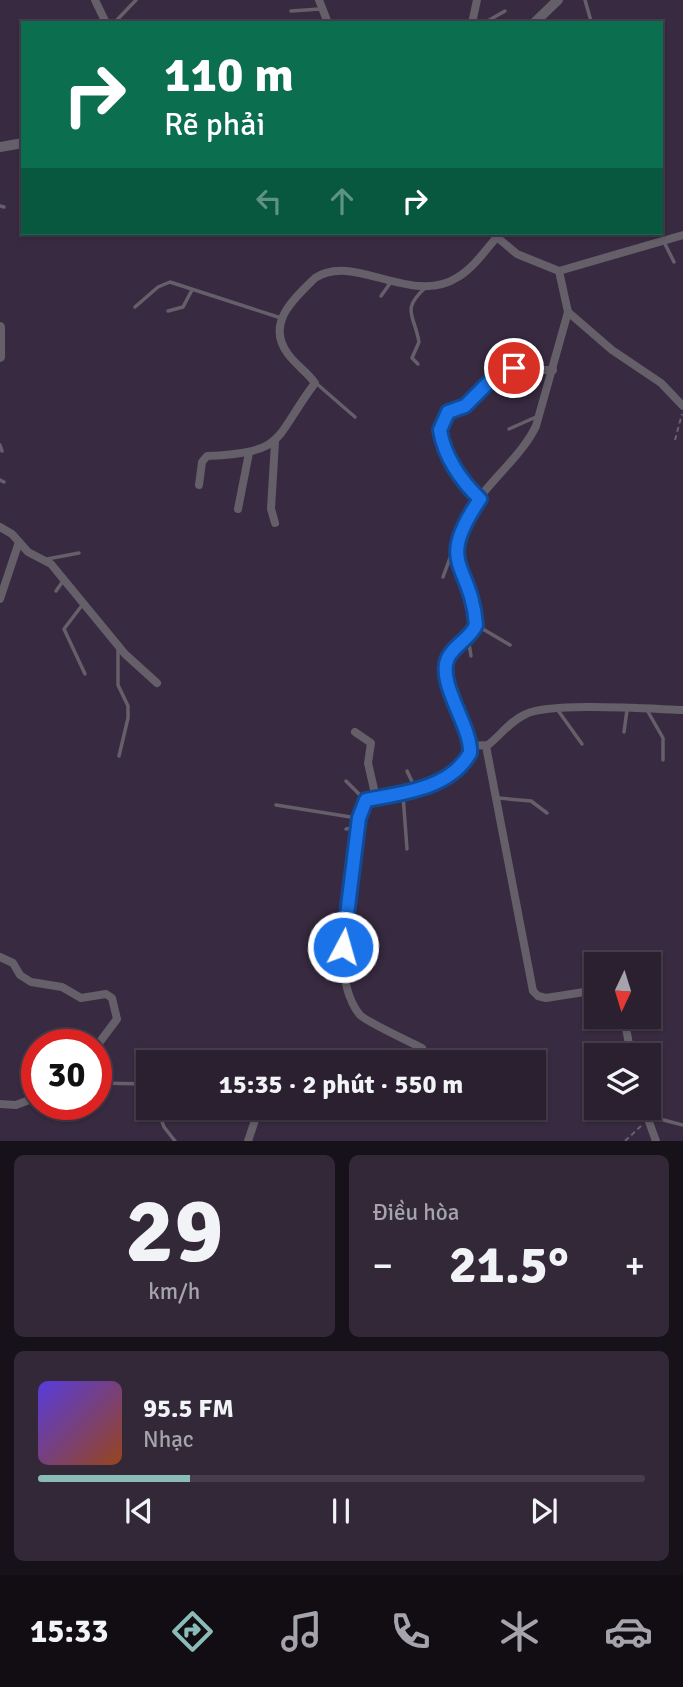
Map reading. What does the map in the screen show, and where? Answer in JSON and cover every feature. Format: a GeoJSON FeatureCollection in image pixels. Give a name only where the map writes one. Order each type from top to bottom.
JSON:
{"type":"FeatureCollection","features":[{"type":"Feature","properties":{"kind":"street"},"geometry":{"type":"LineString","coordinates":[[95,0],[105,21]]}},
{"type":"Feature","properties":{"kind":"street"},"geometry":{"type":"LineString","coordinates":[[472,21],[477,0]]}},
{"type":"Feature","properties":{"kind":"street"},"geometry":{"type":"LineString","coordinates":[[536,21],[558,0]]}},
{"type":"Feature","properties":{"kind":"street"},"geometry":{"type":"LineString","coordinates":[[321,4],[327,21]]}},
{"type":"Feature","properties":{"kind":"street"},"geometry":{"type":"LineString","coordinates":[[0,147],[21,143]]}},
{"type":"Feature","properties":{"kind":"street"},"geometry":{"type":"LineString","coordinates":[[275,523],[271,509],[275,442],[315,383],[285,348],[281,318],[284,309],[321,274],[347,271],[391,282],[427,286],[459,277],[494,236],[517,254],[559,271],[683,235]]}},
{"type":"Feature","properties":{"kind":"street"},"geometry":{"type":"LineString","coordinates":[[422,1048],[361,1016],[343,978],[343,947],[359,822],[366,800],[434,784],[467,758],[470,746],[457,710],[446,665],[449,655],[476,625],[458,565],[456,545],[461,527],[480,499],[529,441],[539,415],[554,370],[568,312],[559,271]]}},
{"type":"Feature","properties":{"kind":"street"},"geometry":{"type":"LineString","coordinates":[[568,312],[612,350],[661,383],[683,408]]}},
{"type":"Feature","properties":{"kind":"street"},"geometry":{"type":"LineString","coordinates":[[0,327],[0,357]]}},
{"type":"Feature","properties":{"kind":"street"},"geometry":{"type":"LineString","coordinates":[[480,499],[463,484],[447,452],[440,430],[444,416],[465,406],[504,370],[554,370]]}},
{"type":"Feature","properties":{"kind":"street"},"geometry":{"type":"LineString","coordinates":[[199,485],[202,462],[207,456],[249,453],[275,442]]}},
{"type":"Feature","properties":{"kind":"street"},"geometry":{"type":"LineString","coordinates":[[238,509],[249,453]]}},
{"type":"Feature","properties":{"kind":"street"},"geometry":{"type":"LineString","coordinates":[[0,527],[28,552],[44,559],[157,683]]}},
{"type":"Feature","properties":{"kind":"street"},"geometry":{"type":"LineString","coordinates":[[0,599],[19,542]]}},
{"type":"Feature","properties":{"kind":"street"},"geometry":{"type":"LineString","coordinates":[[470,746],[486,746],[524,715],[557,709],[683,710]]}},
{"type":"Feature","properties":{"kind":"street"},"geometry":{"type":"LineString","coordinates":[[355,732],[371,743],[369,763],[376,798]]}},
{"type":"Feature","properties":{"kind":"street"},"geometry":{"type":"LineString","coordinates":[[486,746],[533,991],[546,998],[584,992]]}},
{"type":"Feature","properties":{"kind":"street"},"geometry":{"type":"LineString","coordinates":[[0,957],[13,963],[20,975],[31,982],[62,987],[81,998],[106,995],[112,998],[117,1019],[110,1029]]}},
{"type":"Feature","properties":{"kind":"street"},"geometry":{"type":"LineString","coordinates":[[0,1104],[21,1103]]}},
{"type":"Feature","properties":{"kind":"street"},"geometry":{"type":"LineString","coordinates":[[248,1141],[255,1120]]}},
{"type":"Feature","properties":{"kind":"street"},"geometry":{"type":"LineString","coordinates":[[648,1120],[656,1141]]}},
{"type":"Feature","properties":{"kind":"lane"},"geometry":{"type":"LineString","coordinates":[[116,21],[136,0]]}},
{"type":"Feature","properties":{"kind":"lane"},"geometry":{"type":"LineString","coordinates":[[585,0],[591,21]]}},
{"type":"Feature","properties":{"kind":"lane"},"geometry":{"type":"LineString","coordinates":[[290,11],[321,4]]}},
{"type":"Feature","properties":{"kind":"lane"},"geometry":{"type":"LineString","coordinates":[[488,21],[505,12]]}},
{"type":"Feature","properties":{"kind":"lane"},"geometry":{"type":"LineString","coordinates":[[664,241],[674,262]]}},
{"type":"Feature","properties":{"kind":"lane"},"geometry":{"type":"LineString","coordinates":[[381,296],[391,282]]}},
{"type":"Feature","properties":{"kind":"lane"},"geometry":{"type":"LineString","coordinates":[[135,307],[165,283],[176,283],[281,318]]}},
{"type":"Feature","properties":{"kind":"lane"},"geometry":{"type":"LineString","coordinates":[[418,364],[412,358],[419,341],[410,305],[427,286]]}},
{"type":"Feature","properties":{"kind":"lane"},"geometry":{"type":"LineString","coordinates":[[168,311],[183,307],[192,290]]}},
{"type":"Feature","properties":{"kind":"lane"},"geometry":{"type":"LineString","coordinates":[[315,383],[355,417]]}},
{"type":"Feature","properties":{"kind":"lane"},"geometry":{"type":"LineString","coordinates":[[509,429],[539,415]]}},
{"type":"Feature","properties":{"kind":"lane"},"geometry":{"type":"LineString","coordinates":[[0,445],[2,451]]}},
{"type":"Feature","properties":{"kind":"lane"},"geometry":{"type":"LineString","coordinates":[[443,577],[449,555],[456,545]]}},
{"type":"Feature","properties":{"kind":"lane"},"geometry":{"type":"LineString","coordinates":[[44,559],[79,553]]}},
{"type":"Feature","properties":{"kind":"lane"},"geometry":{"type":"LineString","coordinates":[[56,591],[64,579]]}},
{"type":"Feature","properties":{"kind":"lane"},"geometry":{"type":"LineString","coordinates":[[84,603],[64,629],[85,674]]}},
{"type":"Feature","properties":{"kind":"lane"},"geometry":{"type":"LineString","coordinates":[[476,625],[510,645]]}},
{"type":"Feature","properties":{"kind":"lane"},"geometry":{"type":"LineString","coordinates":[[468,637],[471,656]]}},
{"type":"Feature","properties":{"kind":"lane"},"geometry":{"type":"LineString","coordinates":[[118,643],[118,685],[128,706],[128,718],[119,756]]}},
{"type":"Feature","properties":{"kind":"lane"},"geometry":{"type":"LineString","coordinates":[[557,709],[582,744]]}},
{"type":"Feature","properties":{"kind":"lane"},"geometry":{"type":"LineString","coordinates":[[624,732],[627,709]]}},
{"type":"Feature","properties":{"kind":"lane"},"geometry":{"type":"LineString","coordinates":[[646,709],[663,738],[663,760]]}},
{"type":"Feature","properties":{"kind":"lane"},"geometry":{"type":"LineString","coordinates":[[407,771],[415,789]]}},
{"type":"Feature","properties":{"kind":"lane"},"geometry":{"type":"LineString","coordinates":[[346,781],[366,800]]}},
{"type":"Feature","properties":{"kind":"lane"},"geometry":{"type":"LineString","coordinates":[[402,793],[407,849]]}},
{"type":"Feature","properties":{"kind":"lane"},"geometry":{"type":"LineString","coordinates":[[496,798],[531,801],[547,813]]}},
{"type":"Feature","properties":{"kind":"lane"},"geometry":{"type":"LineString","coordinates":[[276,805],[359,822]]}},
{"type":"Feature","properties":{"kind":"lane"},"geometry":{"type":"LineString","coordinates":[[346,829],[359,822]]}},
{"type":"Feature","properties":{"kind":"lane"},"geometry":{"type":"LineString","coordinates":[[112,1083],[136,1084]]}},
{"type":"Feature","properties":{"kind":"lane"},"geometry":{"type":"LineString","coordinates":[[661,1118],[683,1125]]}},
{"type":"Feature","properties":{"kind":"lane"},"geometry":{"type":"LineString","coordinates":[[161,1120],[175,1141]]}},
{"type":"Feature","properties":{"kind":"path"},"geometry":{"type":"LineString","coordinates":[[675,440],[683,408]]}},
{"type":"Feature","properties":{"kind":"path"},"geometry":{"type":"LineString","coordinates":[[625,1141],[641,1120]]}},
{"type":"Feature","properties":{"kind":"route"},"geometry":{"type":"LineString","coordinates":[[343,947],[359,818],[366,800],[434,784],[450,774],[470,753],[470,743],[457,710],[446,665],[449,655],[472,633],[476,625],[458,565],[456,545],[461,527],[480,499],[463,484],[447,452],[440,430],[441,422],[448,412],[465,406],[498,373],[514,368]]}}]}
